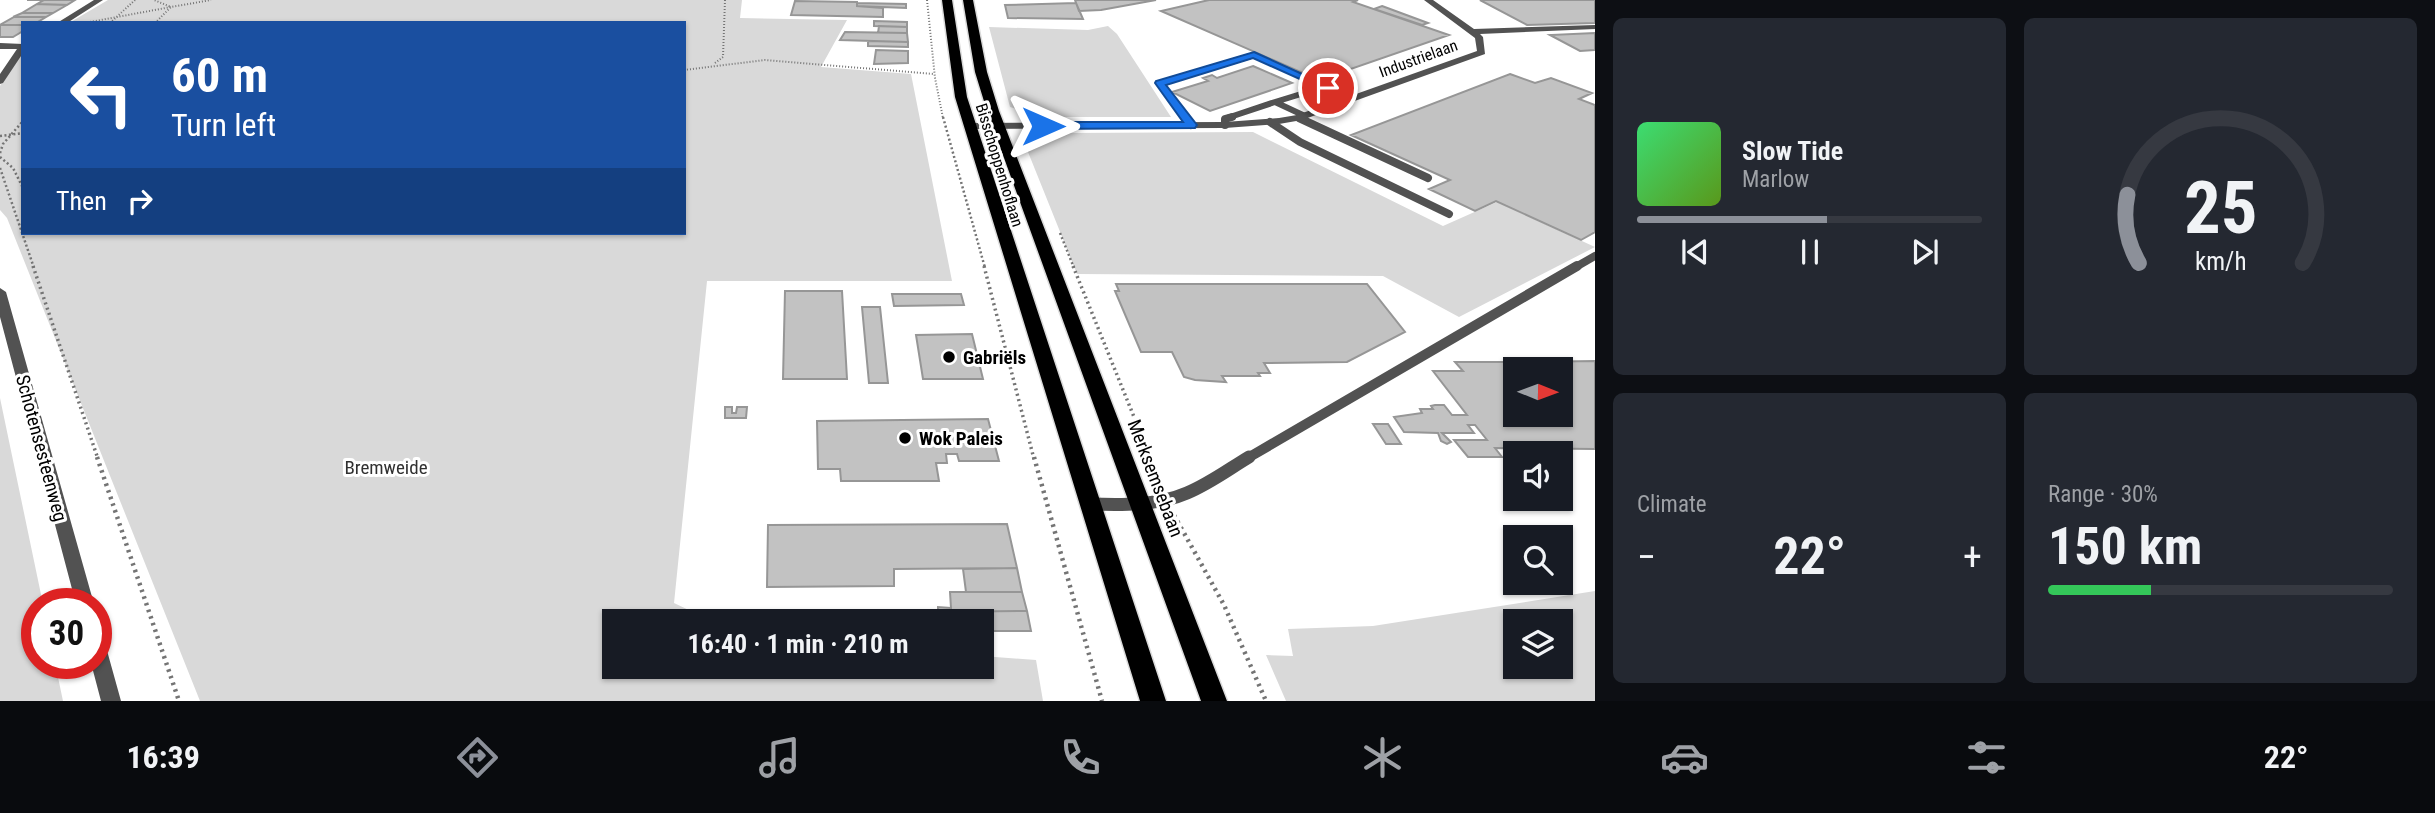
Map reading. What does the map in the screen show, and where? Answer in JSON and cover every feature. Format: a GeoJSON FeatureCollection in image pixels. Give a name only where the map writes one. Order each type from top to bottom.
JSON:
{"type":"FeatureCollection","features":[{"type":"Feature","properties":{"kind":"main road","name":"Bisschoppenhoflaan"},"geometry":{"type":"LineString","coordinates":[[947,0],[958,84],[1089,504]]}},
{"type":"Feature","properties":{"kind":"main road","name":"Bisschoppenhoflaan"},"geometry":{"type":"LineString","coordinates":[[968,0],[981,72],[998,126],[1053,273]]}},
{"type":"Feature","properties":{"kind":"main road","name":"Merksemsebaan"},"geometry":{"type":"LineString","coordinates":[[1053,273],[1214,701]]}},
{"type":"Feature","properties":{"kind":"main road"},"geometry":{"type":"LineString","coordinates":[[1089,504],[1153,701]]}},
{"type":"Feature","properties":{"kind":"street"},"geometry":{"type":"LineString","coordinates":[[64,21],[99,0]]}},
{"type":"Feature","properties":{"kind":"street","name":"Industrielaan"},"geometry":{"type":"LineString","coordinates":[[970,126],[1225,125],[1302,117],[1482,52],[1479,37],[1428,0]]}},
{"type":"Feature","properties":{"kind":"street"},"geometry":{"type":"LineString","coordinates":[[1471,32],[1595,27]]}},
{"type":"Feature","properties":{"kind":"street"},"geometry":{"type":"LineString","coordinates":[[0,46],[21,46]]}},
{"type":"Feature","properties":{"kind":"street"},"geometry":{"type":"LineString","coordinates":[[0,81],[21,49]]}},
{"type":"Feature","properties":{"kind":"street","name":"Schotensesteenweg"},"geometry":{"type":"LineString","coordinates":[[0,292],[81,588]]}},
{"type":"Feature","properties":{"kind":"street"},"geometry":{"type":"LineString","coordinates":[[105,679],[111,701]]}},
{"type":"Feature","properties":{"kind":"lane"},"geometry":{"type":"LineString","coordinates":[[1191,125],[1160,83],[1254,55],[1352,99]]}},
{"type":"Feature","properties":{"kind":"lane"},"geometry":{"type":"LineString","coordinates":[[1225,125],[1225,119],[1301,94]]}},
{"type":"Feature","properties":{"kind":"lane"},"geometry":{"type":"LineString","coordinates":[[1275,102],[1428,178]]}},
{"type":"Feature","properties":{"kind":"lane"},"geometry":{"type":"LineString","coordinates":[[1270,122],[1300,142],[1449,214]]}},
{"type":"Feature","properties":{"kind":"lane"},"geometry":{"type":"LineString","coordinates":[[1089,504],[1140,505],[1188,493],[1595,257]]}},
{"type":"Feature","properties":{"kind":"path"},"geometry":{"type":"LineString","coordinates":[[113,21],[135,0]]}},
{"type":"Feature","properties":{"kind":"path"},"geometry":{"type":"LineString","coordinates":[[155,0],[171,7]]}},
{"type":"Feature","properties":{"kind":"path"},"geometry":{"type":"LineString","coordinates":[[94,21],[211,0]]}},
{"type":"Feature","properties":{"kind":"path"},"geometry":{"type":"LineString","coordinates":[[714,65],[723,57],[725,0]]}},
{"type":"Feature","properties":{"kind":"path"},"geometry":{"type":"LineString","coordinates":[[927,0],[934,74],[951,147],[1047,509],[1102,701]]}},
{"type":"Feature","properties":{"kind":"path"},"geometry":{"type":"LineString","coordinates":[[157,21],[171,7]]}},
{"type":"Feature","properties":{"kind":"path"},"geometry":{"type":"LineString","coordinates":[[686,70],[765,60],[934,74]]}},
{"type":"Feature","properties":{"kind":"path"},"geometry":{"type":"LineString","coordinates":[[21,123],[11,134],[1,157],[13,168],[21,184]]}},
{"type":"Feature","properties":{"kind":"path"},"geometry":{"type":"LineString","coordinates":[[0,135],[21,133]]}},
{"type":"Feature","properties":{"kind":"path"},"geometry":{"type":"LineString","coordinates":[[0,169],[1,182],[21,232]]}},
{"type":"Feature","properties":{"kind":"path"},"geometry":{"type":"LineString","coordinates":[[15,214],[21,214]]}},
{"type":"Feature","properties":{"kind":"path"},"geometry":{"type":"LineString","coordinates":[[22,235],[180,701]]}},
{"type":"Feature","properties":{"kind":"path"},"geometry":{"type":"LineString","coordinates":[[1068,253],[1167,500],[1187,542],[1224,605],[1266,701]]}},
{"type":"Feature","properties":{"kind":"green space","name":"Bremweide"},"geometry":{"type":"Polygon","coordinates":[[[108,0],[742,0],[740,18],[847,20],[821,67],[911,74],[952,281],[707,281],[674,603],[687,609],[602,609],[602,679],[994,679],[994,657],[1036,660],[1043,701],[200,701],[7,218],[0,210],[0,86],[20,52],[21,235],[686,235],[686,21],[72,21],[108,0]]]}},
{"type":"Feature","properties":{"kind":"green space"},"geometry":{"type":"Polygon","coordinates":[[[1108,26],[1117,34],[1171,117],[1042,117],[1010,107],[989,27],[1088,30],[1108,26]]]}},
{"type":"Feature","properties":{"kind":"green space"},"geometry":{"type":"Polygon","coordinates":[[[1253,132],[1443,226],[1497,202],[1595,247],[1459,317],[1383,276],[1077,274],[1026,147],[1045,136],[1068,133],[1253,132]]]}},
{"type":"Feature","properties":{"kind":"green space"},"geometry":{"type":"Polygon","coordinates":[[[0,398],[40,588],[21,588],[21,679],[58,679],[63,701],[0,701],[0,398]]]}},
{"type":"Feature","properties":{"kind":"green space"},"geometry":{"type":"Polygon","coordinates":[[[1595,591],[1595,701],[1286,701],[1266,655],[1293,656],[1288,629],[1373,626],[1595,591]]]}},
{"type":"Feature","properties":{"kind":"building"},"geometry":{"type":"Polygon","coordinates":[[[44,0],[75,0],[67,5],[37,4],[44,0]]]}},
{"type":"Feature","properties":{"kind":"building"},"geometry":{"type":"Polygon","coordinates":[[[1075,0],[1156,0],[1101,10],[1079,11],[1075,0]]]}},
{"type":"Feature","properties":{"kind":"building"},"geometry":{"type":"Polygon","coordinates":[[[1209,0],[1358,0],[1353,2],[1449,35],[1319,80],[1161,11],[1209,0]]]}},
{"type":"Feature","properties":{"kind":"building"},"geometry":{"type":"Polygon","coordinates":[[[1480,0],[1595,0],[1595,23],[1527,25],[1480,0]]]}},
{"type":"Feature","properties":{"kind":"building"},"geometry":{"type":"Polygon","coordinates":[[[795,1],[857,2],[857,6],[883,8],[883,17],[791,15],[795,1]]]}},
{"type":"Feature","properties":{"kind":"building"},"geometry":{"type":"Polygon","coordinates":[[[857,3],[906,4],[906,8],[857,6],[857,3]]]}},
{"type":"Feature","properties":{"kind":"building"},"geometry":{"type":"Polygon","coordinates":[[[1076,3],[1083,19],[1008,18],[1005,5],[1076,3]]]}},
{"type":"Feature","properties":{"kind":"building"},"geometry":{"type":"Polygon","coordinates":[[[37,4],[67,5],[53,13],[22,13],[37,4]]]}},
{"type":"Feature","properties":{"kind":"building"},"geometry":{"type":"Polygon","coordinates":[[[1382,6],[1428,23],[1422,25],[1374,9],[1382,6]]]}},
{"type":"Feature","properties":{"kind":"building"},"geometry":{"type":"Polygon","coordinates":[[[22,13],[53,13],[46,17],[13,17],[22,13]]]}},
{"type":"Feature","properties":{"kind":"building"},"geometry":{"type":"Polygon","coordinates":[[[14,17],[46,17],[39,21],[21,21],[21,25],[0,25],[14,17]]]}},
{"type":"Feature","properties":{"kind":"building"},"geometry":{"type":"Polygon","coordinates":[[[874,21],[907,22],[907,27],[874,26],[874,21]]]}},
{"type":"Feature","properties":{"kind":"building"},"geometry":{"type":"Polygon","coordinates":[[[0,25],[21,25],[21,32],[13,37],[0,37],[0,25]]]}},
{"type":"Feature","properties":{"kind":"building"},"geometry":{"type":"Polygon","coordinates":[[[879,26],[907,27],[907,33],[878,33],[879,26]]]}},
{"type":"Feature","properties":{"kind":"building"},"geometry":{"type":"Polygon","coordinates":[[[845,32],[907,33],[908,42],[840,40],[845,32]]]}},
{"type":"Feature","properties":{"kind":"building"},"geometry":{"type":"Polygon","coordinates":[[[1595,33],[1595,50],[1580,51],[1550,35],[1595,33]]]}},
{"type":"Feature","properties":{"kind":"building"},"geometry":{"type":"Polygon","coordinates":[[[868,41],[908,42],[908,47],[868,46],[868,41]]]}},
{"type":"Feature","properties":{"kind":"building"},"geometry":{"type":"Polygon","coordinates":[[[876,50],[908,51],[908,63],[874,64],[876,50]]]}},
{"type":"Feature","properties":{"kind":"building"},"geometry":{"type":"Polygon","coordinates":[[[1253,66],[1292,83],[1210,111],[1172,92],[1208,81],[1203,78],[1212,75],[1217,78],[1253,66]]]}},
{"type":"Feature","properties":{"kind":"building"},"geometry":{"type":"Polygon","coordinates":[[[1510,74],[1535,83],[1551,78],[1592,93],[1579,99],[1595,105],[1595,232],[1581,240],[1496,201],[1475,211],[1429,189],[1450,180],[1351,135],[1510,74]]]}},
{"type":"Feature","properties":{"kind":"building"},"geometry":{"type":"Polygon","coordinates":[[[1116,284],[1367,284],[1405,332],[1347,362],[1264,363],[1270,373],[1258,373],[1260,376],[1222,376],[1226,382],[1195,380],[1184,377],[1172,352],[1141,352],[1115,291],[1119,291],[1116,284]]]}},
{"type":"Feature","properties":{"kind":"building"},"geometry":{"type":"Polygon","coordinates":[[[785,291],[842,291],[847,379],[783,379],[785,291]]]}},
{"type":"Feature","properties":{"kind":"building"},"geometry":{"type":"Polygon","coordinates":[[[892,294],[961,294],[964,305],[894,306],[892,294]]]}},
{"type":"Feature","properties":{"kind":"building"},"geometry":{"type":"Polygon","coordinates":[[[862,307],[880,307],[888,383],[869,383],[862,307]]]}},
{"type":"Feature","properties":{"kind":"building","name":"Gabriëls"},"geometry":{"type":"Polygon","coordinates":[[[972,334],[983,379],[923,379],[916,335],[972,334]]]}},
{"type":"Feature","properties":{"kind":"building"},"geometry":{"type":"Polygon","coordinates":[[[1573,361],[1595,361],[1595,449],[1573,449],[1573,441],[1503,441],[1503,448],[1495,448],[1502,457],[1468,457],[1454,440],[1487,440],[1475,425],[1468,425],[1474,433],[1442,433],[1451,442],[1447,444],[1441,441],[1438,433],[1404,432],[1394,417],[1422,413],[1420,409],[1433,409],[1431,406],[1435,405],[1444,405],[1452,415],[1467,415],[1433,371],[1463,371],[1455,362],[1503,362],[1503,427],[1573,427],[1573,361]]]}},
{"type":"Feature","properties":{"kind":"building"},"geometry":{"type":"Polygon","coordinates":[[[725,407],[732,407],[732,413],[736,413],[737,407],[747,407],[746,418],[725,418],[725,407]]]}},
{"type":"Feature","properties":{"kind":"building","name":"Wok Paleis"},"geometry":{"type":"Polygon","coordinates":[[[988,419],[999,461],[959,461],[957,454],[946,454],[947,463],[936,463],[939,481],[841,481],[840,469],[818,469],[817,421],[988,419]]]}},
{"type":"Feature","properties":{"kind":"building"},"geometry":{"type":"Polygon","coordinates":[[[1373,424],[1388,424],[1401,444],[1386,444],[1373,424]]]}},
{"type":"Feature","properties":{"kind":"building"},"geometry":{"type":"Polygon","coordinates":[[[1007,524],[1017,568],[894,569],[894,586],[767,587],[768,525],[1007,524]]]}},
{"type":"Feature","properties":{"kind":"building"},"geometry":{"type":"Polygon","coordinates":[[[1017,568],[1022,592],[966,592],[963,569],[1017,568]]]}},
{"type":"Feature","properties":{"kind":"building"},"geometry":{"type":"Polygon","coordinates":[[[950,592],[1022,592],[1027,611],[938,609],[938,607],[951,608],[950,592]]]}},
{"type":"Feature","properties":{"kind":"building"},"geometry":{"type":"Polygon","coordinates":[[[994,611],[1027,611],[1031,631],[994,631],[994,611]]]}},
{"type":"Feature","properties":{"kind":"place","name":"Gabriëls"},"geometry":{"type":"Point","coordinates":[949,357]}},
{"type":"Feature","properties":{"kind":"place","name":"Wok Paleis"},"geometry":{"type":"Point","coordinates":[905,438]}},
{"type":"Feature","properties":{"kind":"route"},"geometry":{"type":"LineString","coordinates":[[1043,126],[1191,125],[1160,83],[1254,55],[1328,88]]}}]}
